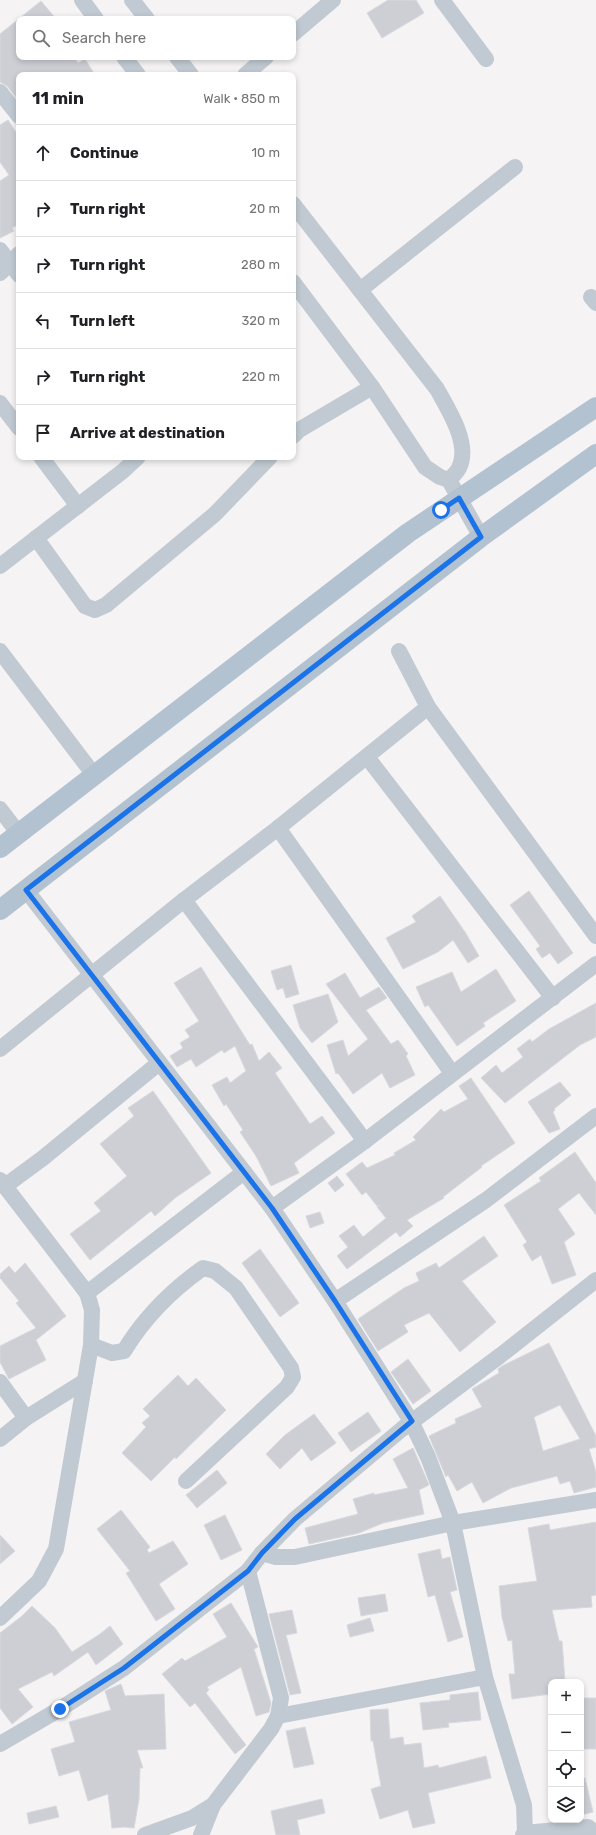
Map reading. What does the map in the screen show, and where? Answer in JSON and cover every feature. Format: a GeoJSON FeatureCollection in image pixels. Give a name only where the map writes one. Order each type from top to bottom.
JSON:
{"type":"FeatureCollection","features":[{"type":"Feature","properties":{"kind":"main road"},"geometry":{"type":"LineString","coordinates":[[0,848],[408,533],[596,407]]}},
{"type":"Feature","properties":{"kind":"main road"},"geometry":{"type":"LineString","coordinates":[[0,910],[481,537],[596,454]]}},
{"type":"Feature","properties":{"kind":"street"},"geometry":{"type":"LineString","coordinates":[[82,0],[94,16]]}},
{"type":"Feature","properties":{"kind":"street"},"geometry":{"type":"LineString","coordinates":[[132,0],[145,16]]}},
{"type":"Feature","properties":{"kind":"street"},"geometry":{"type":"LineString","coordinates":[[296,31],[333,0]]}},
{"type":"Feature","properties":{"kind":"street"},"geometry":{"type":"LineString","coordinates":[[442,0],[486,59]]}},
{"type":"Feature","properties":{"kind":"street"},"geometry":{"type":"LineString","coordinates":[[126,60],[136,72]]}},
{"type":"Feature","properties":{"kind":"street"},"geometry":{"type":"LineString","coordinates":[[180,60],[190,72]]}},
{"type":"Feature","properties":{"kind":"street"},"geometry":{"type":"LineString","coordinates":[[248,72],[262,60]]}},
{"type":"Feature","properties":{"kind":"street"},"geometry":{"type":"LineString","coordinates":[[0,92],[16,112]]}},
{"type":"Feature","properties":{"kind":"street"},"geometry":{"type":"LineString","coordinates":[[360,290],[515,166]]}},
{"type":"Feature","properties":{"kind":"street"},"geometry":{"type":"LineString","coordinates":[[296,208],[437,389],[454,422],[462,442],[462,456],[459,468],[450,480]]}},
{"type":"Feature","properties":{"kind":"street"},"geometry":{"type":"LineString","coordinates":[[0,250],[12,266]]}},
{"type":"Feature","properties":{"kind":"street"},"geometry":{"type":"LineString","coordinates":[[296,286],[372,387],[425,467],[440,478],[450,480]]}},
{"type":"Feature","properties":{"kind":"street"},"geometry":{"type":"LineString","coordinates":[[296,433],[372,387]]}},
{"type":"Feature","properties":{"kind":"street"},"geometry":{"type":"LineString","coordinates":[[0,403],[16,424]]}},
{"type":"Feature","properties":{"kind":"street"},"geometry":{"type":"LineString","coordinates":[[43,460],[78,506]]}},
{"type":"Feature","properties":{"kind":"street"},"geometry":{"type":"LineString","coordinates":[[2,560],[36,538],[123,471],[135,460]]}},
{"type":"Feature","properties":{"kind":"street"},"geometry":{"type":"LineString","coordinates":[[36,538],[85,606],[95,610],[106,604],[215,514],[266,460]]}},
{"type":"Feature","properties":{"kind":"street"},"geometry":{"type":"LineString","coordinates":[[450,480],[481,537]]}},
{"type":"Feature","properties":{"kind":"street"},"geometry":{"type":"LineString","coordinates":[[0,651],[94,775]]}},
{"type":"Feature","properties":{"kind":"street"},"geometry":{"type":"LineString","coordinates":[[399,651],[428,707],[596,936]]}},
{"type":"Feature","properties":{"kind":"street"},"geometry":{"type":"LineString","coordinates":[[0,1048],[15,1038],[184,900],[278,828],[428,707]]}},
{"type":"Feature","properties":{"kind":"street"},"geometry":{"type":"LineString","coordinates":[[367,756],[553,998]]}},
{"type":"Feature","properties":{"kind":"street"},"geometry":{"type":"LineString","coordinates":[[0,809],[19,834]]}},
{"type":"Feature","properties":{"kind":"street"},"geometry":{"type":"LineString","coordinates":[[278,828],[452,1074]]}},
{"type":"Feature","properties":{"kind":"street"},"geometry":{"type":"LineString","coordinates":[[26,890],[272,1208],[335,1301],[412,1421],[428,1457],[453,1523],[485,1677],[524,1805],[524,1834],[588,1827],[596,1834]]}},
{"type":"Feature","properties":{"kind":"street"},"geometry":{"type":"LineString","coordinates":[[184,900],[365,1141]]}},
{"type":"Feature","properties":{"kind":"street"},"geometry":{"type":"LineString","coordinates":[[272,1208],[365,1141],[596,964]]}},
{"type":"Feature","properties":{"kind":"street"},"geometry":{"type":"LineString","coordinates":[[0,1618],[39,1581],[56,1549],[91,1345],[92,1310],[87,1293],[2,1183],[43,1158],[159,1062]]}},
{"type":"Feature","properties":{"kind":"street"},"geometry":{"type":"LineString","coordinates":[[335,1301],[486,1200],[596,1116]]}},
{"type":"Feature","properties":{"kind":"street"},"geometry":{"type":"LineString","coordinates":[[87,1293],[244,1172]]}},
{"type":"Feature","properties":{"kind":"street"},"geometry":{"type":"LineString","coordinates":[[91,1345],[112,1353],[124,1351],[161,1303],[203,1268],[215,1271],[236,1288],[291,1368],[293,1377],[287,1387],[186,1481]]}},
{"type":"Feature","properties":{"kind":"street"},"geometry":{"type":"LineString","coordinates":[[0,1744],[60,1709],[124,1668],[248,1571],[262,1553],[295,1519],[412,1421],[501,1355],[596,1280]]}},
{"type":"Feature","properties":{"kind":"street"},"geometry":{"type":"LineString","coordinates":[[0,1439],[26,1418],[85,1381]]}},
{"type":"Feature","properties":{"kind":"street"},"geometry":{"type":"LineString","coordinates":[[0,1382],[26,1418]]}},
{"type":"Feature","properties":{"kind":"street"},"geometry":{"type":"LineString","coordinates":[[262,1553],[276,1557],[295,1557],[453,1523],[596,1500]]}},
{"type":"Feature","properties":{"kind":"street"},"geometry":{"type":"LineString","coordinates":[[201,1835],[213,1805],[271,1728],[278,1716],[281,1698],[248,1571]]}},
{"type":"Feature","properties":{"kind":"street"},"geometry":{"type":"LineString","coordinates":[[278,1716],[485,1677]]}},
{"type":"Feature","properties":{"kind":"street"},"geometry":{"type":"LineString","coordinates":[[145,1835],[192,1818],[213,1805]]}},
{"type":"Feature","properties":{"kind":"building"},"geometry":{"type":"Polygon","coordinates":[[[388,0],[416,0],[424,13],[382,38],[367,13],[388,0]]]}},
{"type":"Feature","properties":{"kind":"building"},"geometry":{"type":"Polygon","coordinates":[[[41,1],[54,16],[22,16],[41,1]]]}},
{"type":"Feature","properties":{"kind":"building"},"geometry":{"type":"Polygon","coordinates":[[[16,21],[16,60],[76,60],[78,63],[86,60],[93,72],[16,72],[16,97],[7,86],[0,82],[0,34],[16,21]]]}},
{"type":"Feature","properties":{"kind":"building"},"geometry":{"type":"Polygon","coordinates":[[[8,120],[16,132],[16,226],[12,228],[14,231],[0,238],[0,181],[9,175],[0,162],[0,125],[8,120]]]}},
{"type":"Feature","properties":{"kind":"building"},"geometry":{"type":"Polygon","coordinates":[[[529,891],[573,953],[558,964],[550,953],[542,958],[536,949],[540,946],[510,905],[529,891]]]}},
{"type":"Feature","properties":{"kind":"building"},"geometry":{"type":"Polygon","coordinates":[[[440,896],[465,932],[479,956],[468,963],[453,940],[438,952],[403,969],[386,938],[416,922],[412,916],[440,896]]]}},
{"type":"Feature","properties":{"kind":"building"},"geometry":{"type":"Polygon","coordinates":[[[291,965],[299,994],[286,998],[283,988],[277,990],[271,971],[291,965]]]}},
{"type":"Feature","properties":{"kind":"building"},"geometry":{"type":"Polygon","coordinates":[[[201,967],[250,1045],[252,1044],[259,1061],[269,1052],[282,1068],[275,1073],[310,1124],[322,1116],[335,1133],[294,1163],[299,1173],[271,1186],[256,1156],[240,1132],[243,1130],[226,1104],[224,1106],[212,1085],[227,1077],[230,1083],[246,1071],[235,1046],[224,1053],[222,1050],[196,1067],[191,1059],[177,1067],[170,1056],[183,1048],[180,1043],[190,1037],[185,1030],[199,1021],[174,983],[201,967]]]}},
{"type":"Feature","properties":{"kind":"building"},"geometry":{"type":"Polygon","coordinates":[[[496,969],[516,1001],[483,1023],[485,1026],[457,1046],[428,1005],[425,1007],[416,987],[452,972],[461,992],[496,969]]]}},
{"type":"Feature","properties":{"kind":"building"},"geometry":{"type":"Polygon","coordinates":[[[345,973],[360,998],[379,987],[387,998],[366,1010],[391,1044],[398,1040],[408,1054],[406,1056],[415,1075],[390,1088],[382,1073],[353,1094],[338,1073],[336,1074],[327,1045],[343,1040],[348,1056],[368,1039],[326,984],[345,973]]]}},
{"type":"Feature","properties":{"kind":"building"},"geometry":{"type":"Polygon","coordinates":[[[328,994],[338,1022],[312,1043],[300,1028],[293,1005],[328,994]]]}},
{"type":"Feature","properties":{"kind":"building"},"geometry":{"type":"Polygon","coordinates":[[[596,1003],[596,1037],[580,1045],[505,1103],[481,1078],[496,1065],[502,1073],[523,1057],[517,1049],[530,1039],[532,1042],[549,1029],[596,1003]]]}},
{"type":"Feature","properties":{"kind":"building"},"geometry":{"type":"Polygon","coordinates":[[[471,1078],[515,1143],[481,1166],[482,1167],[443,1197],[444,1198],[407,1220],[413,1226],[400,1237],[396,1232],[347,1269],[337,1256],[348,1247],[339,1236],[354,1225],[363,1237],[386,1218],[377,1207],[380,1205],[377,1206],[366,1192],[362,1195],[346,1174],[362,1162],[367,1168],[395,1155],[394,1153],[416,1140],[413,1137],[441,1109],[444,1112],[468,1099],[459,1086],[471,1078]]]}},
{"type":"Feature","properties":{"kind":"building"},"geometry":{"type":"Polygon","coordinates":[[[560,1082],[571,1095],[554,1109],[555,1110],[553,1112],[560,1129],[549,1133],[528,1102],[560,1082]]]}},
{"type":"Feature","properties":{"kind":"building"},"geometry":{"type":"Polygon","coordinates":[[[153,1091],[211,1173],[175,1198],[155,1216],[151,1211],[90,1260],[70,1234],[101,1211],[94,1203],[127,1176],[100,1144],[134,1116],[128,1108],[153,1091]]]}},
{"type":"Feature","properties":{"kind":"building"},"geometry":{"type":"Polygon","coordinates":[[[575,1152],[596,1183],[596,1215],[579,1193],[558,1209],[575,1234],[564,1242],[576,1275],[552,1284],[541,1255],[532,1261],[523,1245],[527,1242],[504,1205],[541,1181],[539,1178],[575,1152]]]}},
{"type":"Feature","properties":{"kind":"building"},"geometry":{"type":"Polygon","coordinates":[[[337,1176],[344,1185],[335,1192],[328,1183],[337,1176]]]}},
{"type":"Feature","properties":{"kind":"building"},"geometry":{"type":"Polygon","coordinates":[[[320,1212],[324,1223],[310,1228],[306,1216],[320,1212]]]}},
{"type":"Feature","properties":{"kind":"building"},"geometry":{"type":"Polygon","coordinates":[[[484,1236],[498,1256],[462,1281],[496,1322],[460,1352],[429,1313],[404,1325],[408,1332],[378,1351],[358,1319],[404,1288],[419,1281],[416,1273],[436,1263],[439,1268],[484,1236]]]}},
{"type":"Feature","properties":{"kind":"building"},"geometry":{"type":"Polygon","coordinates":[[[260,1249],[299,1303],[280,1317],[242,1263],[260,1249]]]}},
{"type":"Feature","properties":{"kind":"building"},"geometry":{"type":"Polygon","coordinates":[[[25,1263],[66,1316],[36,1340],[46,1360],[9,1379],[0,1362],[0,1346],[36,1328],[16,1303],[19,1301],[0,1278],[0,1274],[9,1266],[15,1273],[25,1263]]]}},
{"type":"Feature","properties":{"kind":"building"},"geometry":{"type":"Polygon","coordinates":[[[549,1343],[596,1436],[596,1447],[589,1449],[596,1472],[596,1487],[574,1493],[570,1481],[560,1484],[557,1476],[511,1488],[483,1503],[472,1482],[457,1491],[448,1475],[446,1477],[429,1436],[456,1423],[455,1419],[482,1407],[472,1389],[499,1373],[498,1369],[549,1343]],[[560,1405],[534,1417],[543,1451],[580,1439],[560,1405]]]}},
{"type":"Feature","properties":{"kind":"building"},"geometry":{"type":"Polygon","coordinates":[[[408,1359],[431,1391],[413,1404],[391,1372],[408,1359]]]}},
{"type":"Feature","properties":{"kind":"building"},"geometry":{"type":"Polygon","coordinates":[[[178,1375],[188,1386],[196,1378],[226,1410],[176,1459],[175,1457],[151,1481],[122,1453],[146,1427],[142,1423],[150,1416],[143,1409],[178,1375]]]}},
{"type":"Feature","properties":{"kind":"building"},"geometry":{"type":"Polygon","coordinates":[[[368,1412],[381,1431],[351,1452],[338,1433],[368,1412]]]}},
{"type":"Feature","properties":{"kind":"building"},"geometry":{"type":"Polygon","coordinates":[[[314,1414],[336,1443],[311,1461],[302,1448],[280,1469],[266,1454],[285,1435],[314,1414]]]}},
{"type":"Feature","properties":{"kind":"building"},"geometry":{"type":"Polygon","coordinates":[[[413,1448],[429,1485],[419,1490],[424,1514],[383,1523],[359,1533],[309,1544],[305,1528],[358,1514],[353,1499],[374,1493],[374,1495],[408,1488],[393,1459],[413,1448]]]}},
{"type":"Feature","properties":{"kind":"building"},"geometry":{"type":"Polygon","coordinates":[[[217,1470],[227,1483],[197,1508],[186,1495],[217,1470]]]}},
{"type":"Feature","properties":{"kind":"building"},"geometry":{"type":"Polygon","coordinates":[[[121,1510],[150,1547],[147,1550],[149,1553],[173,1541],[188,1564],[159,1584],[175,1609],[156,1621],[126,1573],[130,1571],[97,1529],[121,1510]]]}},
{"type":"Feature","properties":{"kind":"building"},"geometry":{"type":"Polygon","coordinates":[[[225,1515],[242,1550],[221,1560],[204,1525],[225,1515]]]}},
{"type":"Feature","properties":{"kind":"building"},"geometry":{"type":"Polygon","coordinates":[[[596,1522],[596,1595],[591,1596],[592,1607],[552,1610],[559,1641],[562,1641],[565,1679],[548,1679],[548,1694],[512,1699],[509,1674],[515,1674],[512,1640],[508,1641],[502,1617],[499,1586],[537,1581],[528,1528],[549,1524],[550,1530],[596,1522]]]}},
{"type":"Feature","properties":{"kind":"building"},"geometry":{"type":"Polygon","coordinates":[[[0,1535],[15,1551],[0,1564],[0,1535]]]}},
{"type":"Feature","properties":{"kind":"building"},"geometry":{"type":"Polygon","coordinates":[[[440,1549],[442,1559],[450,1557],[457,1590],[450,1592],[463,1637],[448,1642],[435,1595],[428,1597],[418,1554],[440,1549]]]}},
{"type":"Feature","properties":{"kind":"building"},"geometry":{"type":"Polygon","coordinates":[[[385,1594],[388,1611],[361,1616],[358,1598],[385,1594]]]}},
{"type":"Feature","properties":{"kind":"building"},"geometry":{"type":"Polygon","coordinates":[[[231,1603],[258,1647],[254,1649],[271,1703],[269,1712],[256,1716],[241,1667],[207,1687],[209,1690],[206,1693],[246,1745],[235,1754],[195,1703],[190,1707],[162,1674],[182,1658],[185,1661],[227,1637],[213,1614],[231,1603]]]}},
{"type":"Feature","properties":{"kind":"building"},"geometry":{"type":"Polygon","coordinates":[[[32,1606],[55,1628],[72,1652],[110,1626],[123,1644],[96,1665],[88,1652],[54,1676],[52,1672],[18,1689],[33,1707],[12,1724],[0,1708],[0,1633],[32,1606]]]}},
{"type":"Feature","properties":{"kind":"building"},"geometry":{"type":"Polygon","coordinates":[[[292,1610],[297,1633],[286,1635],[301,1693],[290,1695],[269,1614],[292,1610]]]}},
{"type":"Feature","properties":{"kind":"building"},"geometry":{"type":"Polygon","coordinates":[[[370,1618],[374,1631],[350,1637],[347,1625],[370,1618]]]}},
{"type":"Feature","properties":{"kind":"building"},"geometry":{"type":"Polygon","coordinates":[[[121,1684],[125,1696],[164,1694],[166,1749],[137,1750],[143,1768],[140,1768],[139,1799],[134,1828],[112,1828],[108,1794],[88,1801],[79,1770],[59,1776],[51,1749],[75,1742],[69,1722],[111,1710],[105,1691],[121,1684]]]}},
{"type":"Feature","properties":{"kind":"building"},"geometry":{"type":"Polygon","coordinates":[[[478,1692],[481,1720],[448,1723],[449,1727],[423,1730],[420,1703],[450,1700],[450,1695],[478,1692]]]}},
{"type":"Feature","properties":{"kind":"building"},"geometry":{"type":"Polygon","coordinates":[[[584,1698],[596,1698],[596,1749],[584,1749],[584,1698]]]}},
{"type":"Feature","properties":{"kind":"building"},"geometry":{"type":"Polygon","coordinates":[[[388,1709],[390,1739],[403,1737],[404,1745],[421,1743],[424,1768],[438,1765],[439,1768],[486,1756],[491,1778],[428,1793],[435,1823],[413,1828],[408,1810],[380,1819],[371,1789],[381,1786],[373,1741],[371,1741],[370,1710],[388,1709]]]}},
{"type":"Feature","properties":{"kind":"building"},"geometry":{"type":"Polygon","coordinates":[[[305,1727],[314,1764],[294,1768],[286,1731],[305,1727]]]}},
{"type":"Feature","properties":{"kind":"building"},"geometry":{"type":"Polygon","coordinates":[[[584,1778],[585,1778],[593,1812],[584,1814],[584,1778]]]}},
{"type":"Feature","properties":{"kind":"building"},"geometry":{"type":"Polygon","coordinates":[[[322,1799],[325,1813],[297,1820],[300,1835],[276,1835],[271,1811],[322,1799]]]}},
{"type":"Feature","properties":{"kind":"building"},"geometry":{"type":"Polygon","coordinates":[[[56,1806],[59,1817],[29,1824],[27,1813],[56,1806]]]}},
{"type":"Feature","properties":{"kind":"route"},"geometry":{"type":"LineString","coordinates":[[60,1709],[124,1668],[248,1571],[262,1553],[295,1519],[412,1421],[335,1301],[272,1208],[26,890],[481,537],[459,498],[441,510]]}}]}
